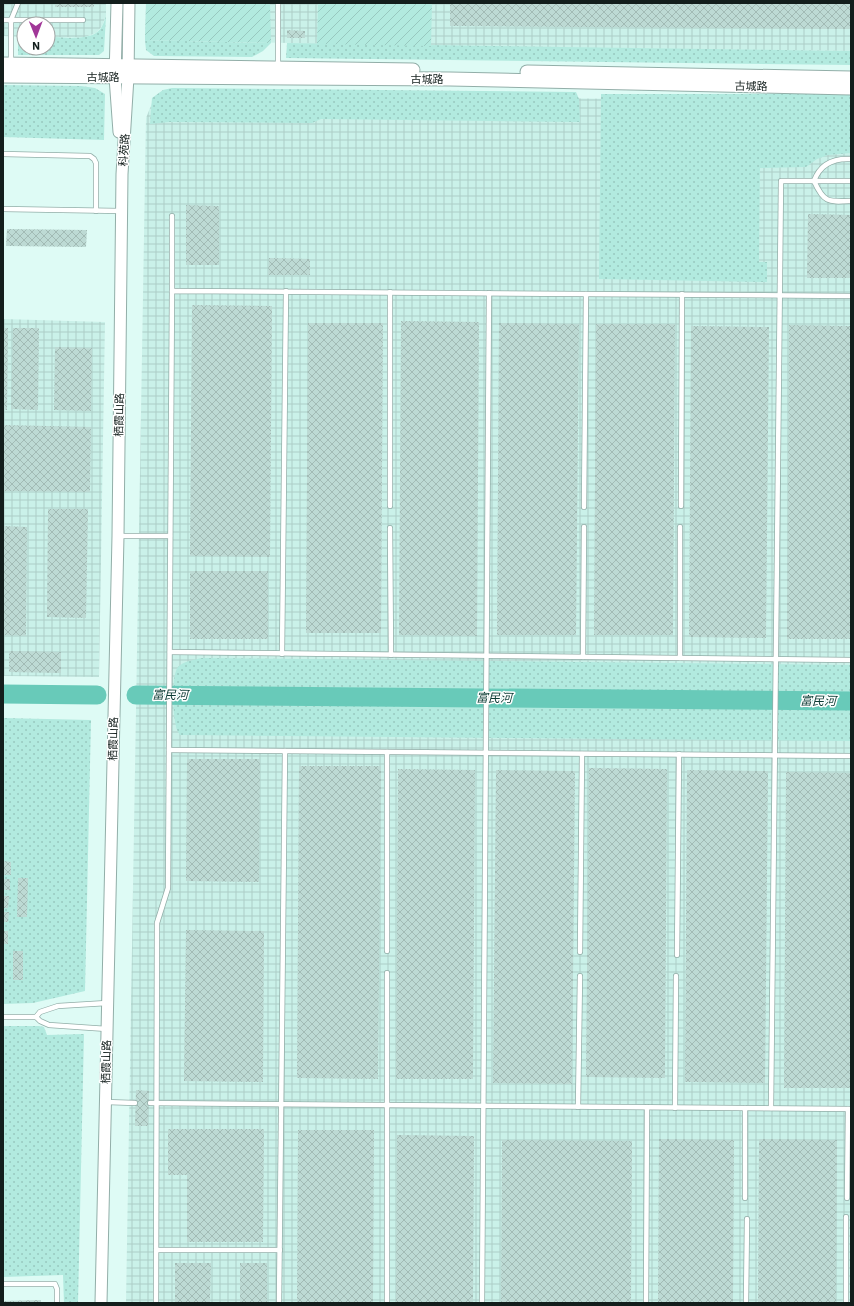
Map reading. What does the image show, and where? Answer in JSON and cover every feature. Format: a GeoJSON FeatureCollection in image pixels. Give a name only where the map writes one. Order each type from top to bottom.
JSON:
{"type":"FeatureCollection","features":[{"type":"Feature","properties":{"kind":"main road","name":"古城路"},"geometry":{"type":"LineString","coordinates":[[7,70],[851,78]]}},
{"type":"Feature","properties":{"kind":"main road","name":"古城路"},"geometry":{"type":"LineString","coordinates":[[278,73],[450,79],[851,88]]}},
{"type":"Feature","properties":{"kind":"street","name":"科苑路"},"geometry":{"type":"LineString","coordinates":[[117,3],[122,71],[122,174]]}},
{"type":"Feature","properties":{"kind":"street","name":"科苑路"},"geometry":{"type":"LineString","coordinates":[[122,71],[130,3]]}},
{"type":"Feature","properties":{"kind":"street","name":"栖霞山路"},"geometry":{"type":"LineString","coordinates":[[101,1303],[118,536],[122,174]]}},
{"type":"Feature","properties":{"kind":"lane"},"geometry":{"type":"LineString","coordinates":[[7,70],[10,20],[18,3]]}},
{"type":"Feature","properties":{"kind":"lane"},"geometry":{"type":"LineString","coordinates":[[278,3],[278,73]]}},
{"type":"Feature","properties":{"kind":"lane"},"geometry":{"type":"LineString","coordinates":[[3,20],[83,20]]}},
{"type":"Feature","properties":{"kind":"lane"},"geometry":{"type":"LineString","coordinates":[[3,154],[90,156],[96,163],[96,211]]}},
{"type":"Feature","properties":{"kind":"lane"},"geometry":{"type":"LineString","coordinates":[[851,158],[832,160],[817,173],[814,181],[819,192],[824,198],[831,202],[851,202]]}},
{"type":"Feature","properties":{"kind":"lane"},"geometry":{"type":"LineString","coordinates":[[771,1108],[781,181],[851,181]]}},
{"type":"Feature","properties":{"kind":"lane"},"geometry":{"type":"LineString","coordinates":[[3,209],[122,211]]}},
{"type":"Feature","properties":{"kind":"lane"},"geometry":{"type":"LineString","coordinates":[[156,1303],[157,924],[168,888],[172,216]]}},
{"type":"Feature","properties":{"kind":"lane"},"geometry":{"type":"LineString","coordinates":[[172,291],[851,296]]}},
{"type":"Feature","properties":{"kind":"lane"},"geometry":{"type":"LineString","coordinates":[[282,654],[286,291]]}},
{"type":"Feature","properties":{"kind":"lane"},"geometry":{"type":"LineString","coordinates":[[390,292],[390,506]]}},
{"type":"Feature","properties":{"kind":"lane"},"geometry":{"type":"LineString","coordinates":[[482,1303],[489,293]]}},
{"type":"Feature","properties":{"kind":"lane"},"geometry":{"type":"LineString","coordinates":[[584,507],[586,294]]}},
{"type":"Feature","properties":{"kind":"lane"},"geometry":{"type":"LineString","coordinates":[[681,506],[682,294]]}},
{"type":"Feature","properties":{"kind":"lane"},"geometry":{"type":"LineString","coordinates":[[583,657],[584,527]]}},
{"type":"Feature","properties":{"kind":"lane"},"geometry":{"type":"LineString","coordinates":[[390,528],[390,655]]}},
{"type":"Feature","properties":{"kind":"lane"},"geometry":{"type":"LineString","coordinates":[[680,528],[680,658]]}},
{"type":"Feature","properties":{"kind":"lane"},"geometry":{"type":"LineString","coordinates":[[118,536],[170,536]]}},
{"type":"Feature","properties":{"kind":"lane"},"geometry":{"type":"LineString","coordinates":[[170,652],[851,660]]}},
{"type":"Feature","properties":{"kind":"lane"},"geometry":{"type":"LineString","coordinates":[[169,750],[851,756]]}},
{"type":"Feature","properties":{"kind":"lane"},"geometry":{"type":"LineString","coordinates":[[280,1303],[284,751]]}},
{"type":"Feature","properties":{"kind":"lane"},"geometry":{"type":"LineString","coordinates":[[387,752],[387,951]]}},
{"type":"Feature","properties":{"kind":"lane"},"geometry":{"type":"LineString","coordinates":[[580,952],[582,754]]}},
{"type":"Feature","properties":{"kind":"lane"},"geometry":{"type":"LineString","coordinates":[[677,955],[679,754]]}},
{"type":"Feature","properties":{"kind":"lane"},"geometry":{"type":"LineString","coordinates":[[387,973],[387,1303]]}},
{"type":"Feature","properties":{"kind":"lane"},"geometry":{"type":"LineString","coordinates":[[578,1107],[580,976]]}},
{"type":"Feature","properties":{"kind":"lane"},"geometry":{"type":"LineString","coordinates":[[675,1108],[676,976]]}},
{"type":"Feature","properties":{"kind":"lane"},"geometry":{"type":"LineString","coordinates":[[36,1017],[40,1012],[58,1006],[107,1003]]}},
{"type":"Feature","properties":{"kind":"lane"},"geometry":{"type":"LineString","coordinates":[[3,1017],[36,1017]]}},
{"type":"Feature","properties":{"kind":"lane"},"geometry":{"type":"LineString","coordinates":[[36,1017],[40,1022],[49,1025],[106,1029]]}},
{"type":"Feature","properties":{"kind":"lane"},"geometry":{"type":"LineString","coordinates":[[106,1102],[135,1103]]}},
{"type":"Feature","properties":{"kind":"lane"},"geometry":{"type":"LineString","coordinates":[[150,1103],[850,1109],[847,1198]]}},
{"type":"Feature","properties":{"kind":"lane"},"geometry":{"type":"LineString","coordinates":[[646,1303],[647,1107]]}},
{"type":"Feature","properties":{"kind":"lane"},"geometry":{"type":"LineString","coordinates":[[745,1108],[745,1198]]}},
{"type":"Feature","properties":{"kind":"lane"},"geometry":{"type":"LineString","coordinates":[[846,1217],[846,1303]]}},
{"type":"Feature","properties":{"kind":"lane"},"geometry":{"type":"LineString","coordinates":[[746,1303],[747,1219]]}},
{"type":"Feature","properties":{"kind":"lane"},"geometry":{"type":"LineString","coordinates":[[156,1250],[280,1250]]}},
{"type":"Feature","properties":{"kind":"lane"},"geometry":{"type":"LineString","coordinates":[[3,1284],[55,1284],[58,1303]]}},
{"type":"Feature","properties":{"kind":"shaded area"},"geometry":{"type":"Polygon","coordinates":[[[3,3],[106,3],[106,16],[102,26],[96,33],[85,37],[56,37],[56,16],[16,16],[16,37],[3,36],[3,3]]]}},
{"type":"Feature","properties":{"kind":"shaded area"},"geometry":{"type":"Polygon","coordinates":[[[146,3],[851,3],[851,51],[431,46],[145,40],[146,3]]]}},
{"type":"Feature","properties":{"kind":"shaded area"},"geometry":{"type":"Polygon","coordinates":[[[146,3],[270,3],[271,43],[145,40],[146,3]]]}},
{"type":"Feature","properties":{"kind":"shaded area"},"geometry":{"type":"Polygon","coordinates":[[[318,3],[432,3],[431,46],[317,44],[318,3]]]}},
{"type":"Feature","properties":{"kind":"shaded area"},"geometry":{"type":"Polygon","coordinates":[[[106,16],[104,51],[99,55],[56,55],[56,37],[86,37],[96,33],[104,23],[106,16]]]}},
{"type":"Feature","properties":{"kind":"shaded area"},"geometry":{"type":"Polygon","coordinates":[[[145,40],[271,43],[263,51],[252,57],[154,56],[146,50],[145,40]]]}},
{"type":"Feature","properties":{"kind":"shaded area"},"geometry":{"type":"Polygon","coordinates":[[[287,43],[851,51],[851,65],[286,58],[287,43]]]}},
{"type":"Feature","properties":{"kind":"shaded area"},"geometry":{"type":"Polygon","coordinates":[[[3,85],[81,86],[95,88],[105,94],[104,140],[3,137],[3,85]]]}},
{"type":"Feature","properties":{"kind":"shaded area"},"geometry":{"type":"Polygon","coordinates":[[[172,88],[576,92],[579,99],[580,122],[321,119],[312,123],[169,122],[150,124],[152,98],[163,90],[172,88]]]}},
{"type":"Feature","properties":{"kind":"shaded area"},"geometry":{"type":"Polygon","coordinates":[[[171,93],[851,102],[851,1303],[126,1303],[146,118],[152,103],[171,93]]]}},
{"type":"Feature","properties":{"kind":"shaded area"},"geometry":{"type":"Polygon","coordinates":[[[601,94],[851,94],[851,153],[828,155],[817,159],[806,167],[760,168],[759,262],[767,262],[767,282],[599,279],[601,94]]]}},
{"type":"Feature","properties":{"kind":"shaded area"},"geometry":{"type":"Polygon","coordinates":[[[3,319],[105,322],[99,677],[3,676],[3,319]]]}},
{"type":"Feature","properties":{"kind":"shaded area"},"geometry":{"type":"Polygon","coordinates":[[[201,658],[851,665],[851,741],[180,735],[176,727],[173,705],[174,678],[178,667],[183,663],[201,658]]]}},
{"type":"Feature","properties":{"kind":"shaded area"},"geometry":{"type":"Polygon","coordinates":[[[3,718],[91,720],[85,991],[33,1003],[3,1004],[3,718]]]}},
{"type":"Feature","properties":{"kind":"shaded area"},"geometry":{"type":"Polygon","coordinates":[[[3,1026],[44,1027],[47,1035],[84,1034],[78,1303],[64,1303],[63,1275],[3,1277],[3,1026]]]}},
{"type":"Feature","properties":{"kind":"building"},"geometry":{"type":"Polygon","coordinates":[[[55,3],[94,3],[94,7],[55,7],[55,3]]]}},
{"type":"Feature","properties":{"kind":"building"},"geometry":{"type":"Polygon","coordinates":[[[450,3],[851,3],[851,29],[450,26],[450,3]]]}},
{"type":"Feature","properties":{"kind":"building"},"geometry":{"type":"Polygon","coordinates":[[[287,30],[305,31],[305,38],[287,38],[287,30]]]}},
{"type":"Feature","properties":{"kind":"building"},"geometry":{"type":"Polygon","coordinates":[[[186,205],[219,206],[219,265],[186,265],[186,205]]]}},
{"type":"Feature","properties":{"kind":"building"},"geometry":{"type":"Polygon","coordinates":[[[808,214],[851,215],[851,278],[807,278],[808,214]]]}},
{"type":"Feature","properties":{"kind":"building"},"geometry":{"type":"Polygon","coordinates":[[[7,229],[87,230],[86,247],[6,246],[7,229]]]}},
{"type":"Feature","properties":{"kind":"building"},"geometry":{"type":"Polygon","coordinates":[[[269,258],[310,259],[310,275],[268,275],[269,258]]]}},
{"type":"Feature","properties":{"kind":"building"},"geometry":{"type":"Polygon","coordinates":[[[192,305],[272,306],[270,557],[190,556],[192,305]]]}},
{"type":"Feature","properties":{"kind":"building"},"geometry":{"type":"Polygon","coordinates":[[[401,321],[479,322],[477,636],[399,635],[401,321]]]}},
{"type":"Feature","properties":{"kind":"building"},"geometry":{"type":"Polygon","coordinates":[[[308,323],[383,323],[381,633],[306,633],[308,323]]]}},
{"type":"Feature","properties":{"kind":"building"},"geometry":{"type":"Polygon","coordinates":[[[499,323],[579,324],[576,635],[497,635],[499,323]]]}},
{"type":"Feature","properties":{"kind":"building"},"geometry":{"type":"Polygon","coordinates":[[[596,324],[675,324],[673,635],[594,635],[596,324]]]}},
{"type":"Feature","properties":{"kind":"building"},"geometry":{"type":"Polygon","coordinates":[[[789,325],[851,326],[851,639],[787,639],[789,325]]]}},
{"type":"Feature","properties":{"kind":"building"},"geometry":{"type":"Polygon","coordinates":[[[691,326],[769,327],[766,638],[689,637],[691,326]]]}},
{"type":"Feature","properties":{"kind":"building"},"geometry":{"type":"Polygon","coordinates":[[[3,328],[8,328],[7,410],[3,410],[3,328]]]}},
{"type":"Feature","properties":{"kind":"building"},"geometry":{"type":"Polygon","coordinates":[[[13,328],[39,328],[38,410],[11,409],[13,328]]]}},
{"type":"Feature","properties":{"kind":"building"},"geometry":{"type":"Polygon","coordinates":[[[55,347],[92,348],[91,411],[54,410],[55,347]]]}},
{"type":"Feature","properties":{"kind":"building"},"geometry":{"type":"Polygon","coordinates":[[[3,425],[91,427],[90,492],[3,491],[3,425]]]}},
{"type":"Feature","properties":{"kind":"building"},"geometry":{"type":"Polygon","coordinates":[[[48,509],[88,509],[86,618],[47,617],[48,509]]]}},
{"type":"Feature","properties":{"kind":"building"},"geometry":{"type":"Polygon","coordinates":[[[3,526],[27,527],[26,636],[3,635],[3,526]]]}},
{"type":"Feature","properties":{"kind":"building"},"geometry":{"type":"Polygon","coordinates":[[[190,571],[268,571],[268,639],[190,639],[190,571]]]}},
{"type":"Feature","properties":{"kind":"building"},"geometry":{"type":"Polygon","coordinates":[[[9,651],[61,652],[61,673],[9,672],[9,651]]]}},
{"type":"Feature","properties":{"kind":"building"},"geometry":{"type":"Polygon","coordinates":[[[187,759],[260,759],[259,882],[186,881],[187,759]]]}},
{"type":"Feature","properties":{"kind":"building"},"geometry":{"type":"Polygon","coordinates":[[[299,766],[381,766],[378,1079],[297,1078],[299,766]]]}},
{"type":"Feature","properties":{"kind":"building"},"geometry":{"type":"Polygon","coordinates":[[[589,768],[667,769],[665,1078],[586,1077],[589,768]]]}},
{"type":"Feature","properties":{"kind":"building"},"geometry":{"type":"Polygon","coordinates":[[[398,769],[475,770],[473,1079],[396,1079],[398,769]]]}},
{"type":"Feature","properties":{"kind":"building"},"geometry":{"type":"Polygon","coordinates":[[[496,770],[575,771],[572,1084],[493,1083],[496,770]]]}},
{"type":"Feature","properties":{"kind":"building"},"geometry":{"type":"Polygon","coordinates":[[[687,770],[768,771],[765,1083],[685,1082],[687,770]]]}},
{"type":"Feature","properties":{"kind":"building"},"geometry":{"type":"Polygon","coordinates":[[[786,772],[851,773],[851,1088],[784,1088],[786,772]]]}},
{"type":"Feature","properties":{"kind":"building"},"geometry":{"type":"Polygon","coordinates":[[[3,861],[11,862],[11,875],[3,875],[3,861]]]}},
{"type":"Feature","properties":{"kind":"building"},"geometry":{"type":"Polygon","coordinates":[[[18,878],[28,878],[27,917],[17,917],[18,878]]]}},
{"type":"Feature","properties":{"kind":"building"},"geometry":{"type":"Polygon","coordinates":[[[3,879],[10,879],[10,890],[3,890],[3,879]]]}},
{"type":"Feature","properties":{"kind":"building"},"geometry":{"type":"Polygon","coordinates":[[[3,896],[9,896],[8,908],[3,908],[3,896]]]}},
{"type":"Feature","properties":{"kind":"building"},"geometry":{"type":"Polygon","coordinates":[[[3,912],[9,912],[8,922],[3,922],[3,912]]]}},
{"type":"Feature","properties":{"kind":"building"},"geometry":{"type":"Polygon","coordinates":[[[186,930],[264,931],[263,1082],[184,1081],[186,930]]]}},
{"type":"Feature","properties":{"kind":"building"},"geometry":{"type":"Polygon","coordinates":[[[3,931],[8,931],[8,944],[3,944],[3,931]]]}},
{"type":"Feature","properties":{"kind":"building"},"geometry":{"type":"Polygon","coordinates":[[[13,951],[23,951],[23,980],[13,980],[13,951]]]}},
{"type":"Feature","properties":{"kind":"building"},"geometry":{"type":"Polygon","coordinates":[[[136,1090],[149,1091],[148,1126],[135,1126],[136,1090]]]}},
{"type":"Feature","properties":{"kind":"building"},"geometry":{"type":"Polygon","coordinates":[[[168,1129],[264,1129],[263,1242],[187,1242],[187,1175],[168,1175],[168,1129]]]}},
{"type":"Feature","properties":{"kind":"building"},"geometry":{"type":"Polygon","coordinates":[[[298,1130],[374,1130],[373,1303],[297,1303],[298,1130]]]}},
{"type":"Feature","properties":{"kind":"building"},"geometry":{"type":"Polygon","coordinates":[[[397,1135],[474,1136],[473,1303],[396,1303],[397,1135]]]}},
{"type":"Feature","properties":{"kind":"building"},"geometry":{"type":"Polygon","coordinates":[[[659,1139],[734,1140],[733,1303],[658,1303],[659,1139]]]}},
{"type":"Feature","properties":{"kind":"building"},"geometry":{"type":"Polygon","coordinates":[[[759,1139],[837,1140],[836,1303],[758,1303],[759,1139]]]}},
{"type":"Feature","properties":{"kind":"building"},"geometry":{"type":"Polygon","coordinates":[[[502,1140],[632,1141],[631,1303],[501,1303],[502,1140]]]}},
{"type":"Feature","properties":{"kind":"building"},"geometry":{"type":"Polygon","coordinates":[[[175,1263],[211,1263],[210,1303],[175,1303],[175,1263]]]}},
{"type":"Feature","properties":{"kind":"building"},"geometry":{"type":"Polygon","coordinates":[[[240,1263],[267,1263],[267,1303],[240,1303],[240,1263]]]}},
{"type":"Feature","properties":{"kind":"building"},"geometry":{"type":"Polygon","coordinates":[[[41,1300],[41,1303],[3,1303],[3,1301],[41,1300]]]}},
{"type":"Feature","properties":{"kind":"waterway","name":"富民河"},"geometry":{"type":"LineString","coordinates":[[3,694],[97,695]]}},
{"type":"Feature","properties":{"kind":"waterway","name":"富民河"},"geometry":{"type":"LineString","coordinates":[[136,695],[851,701]]}}]}
